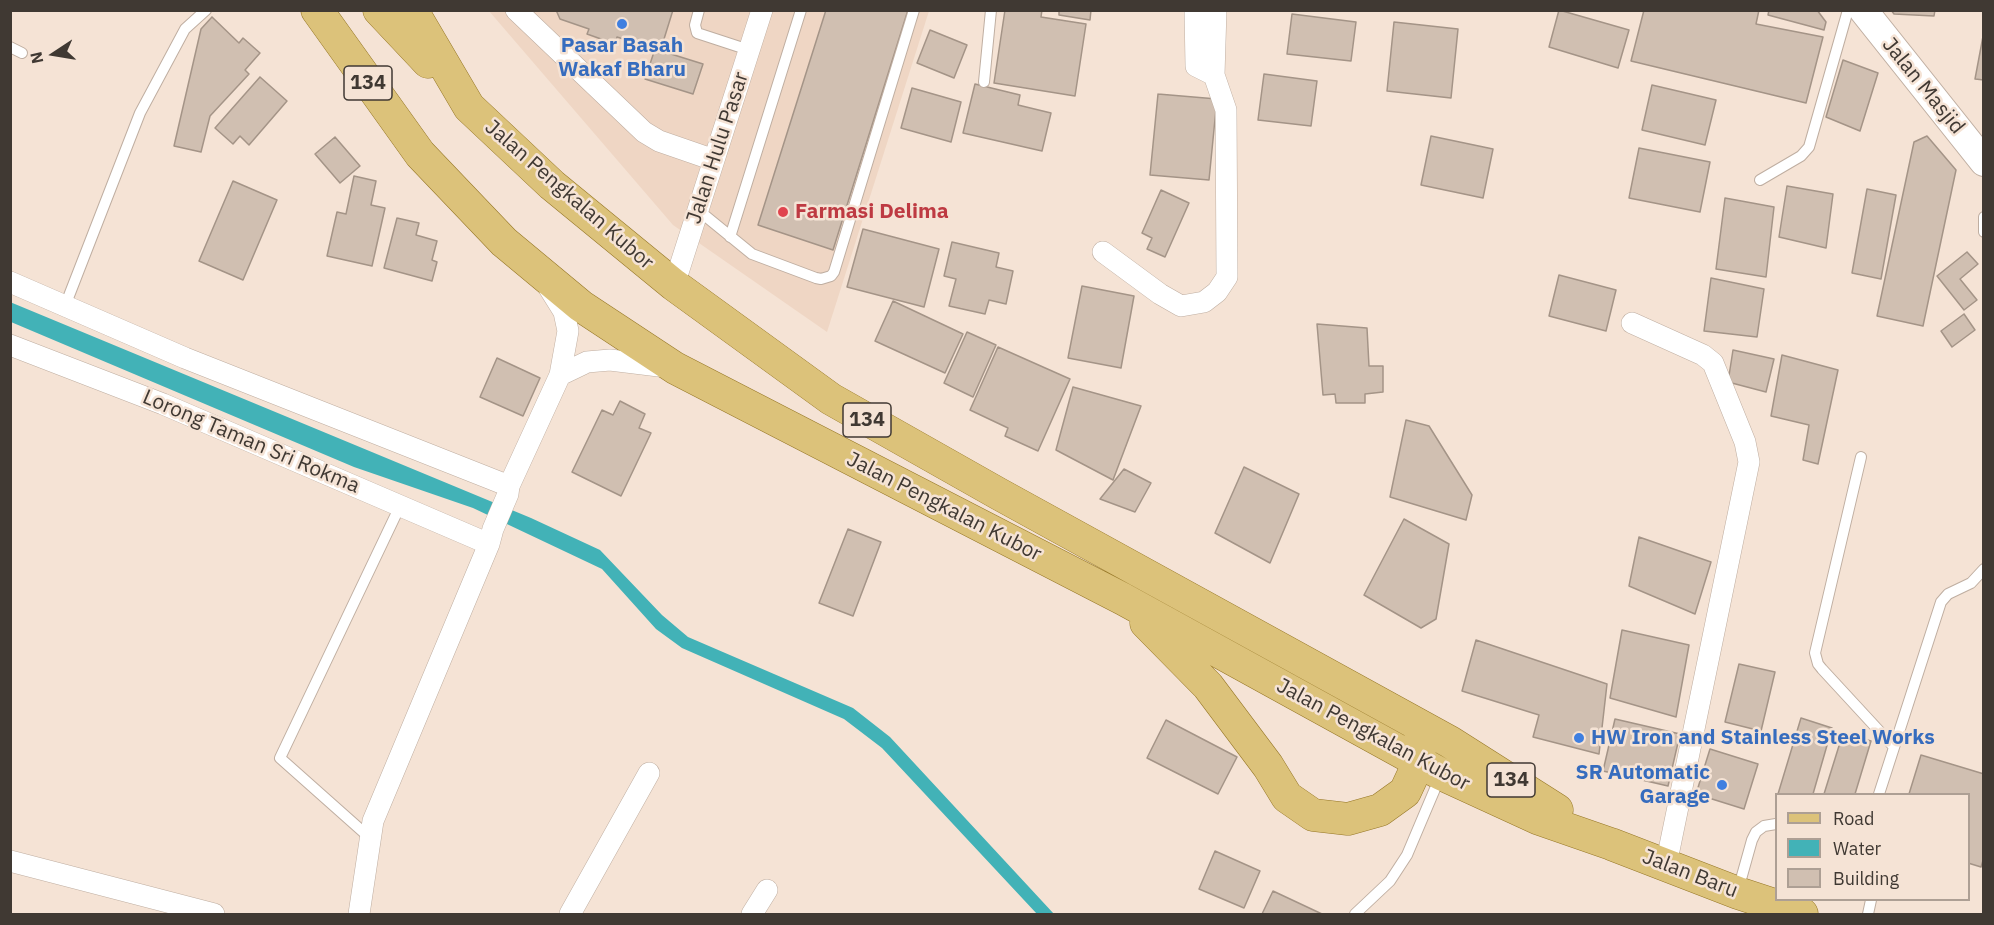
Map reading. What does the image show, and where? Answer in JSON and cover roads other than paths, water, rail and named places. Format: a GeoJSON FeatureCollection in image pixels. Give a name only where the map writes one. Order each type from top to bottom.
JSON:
{"type":"FeatureCollection","features":[{"type":"Feature","properties":{"kind":"main road","name":"Jalan Pengkalan Kubor"},"geometry":{"type":"LineString","coordinates":[[317,10],[420,154],[504,242],[581,306],[675,368],[1122,599],[1430,768],[1539,819],[1611,844]]}},
{"type":"Feature","properties":{"kind":"main road","name":"Jalan Pengkalan Kubor"},"geometry":{"type":"LineString","coordinates":[[334,10],[420,154]]}},
{"type":"Feature","properties":{"kind":"main road","name":"Jalan Pengkalan Kubor"},"geometry":{"type":"LineString","coordinates":[[379,10],[469,107],[552,185],[674,285],[831,399],[1450,742],[1611,844]]}},
{"type":"Feature","properties":{"kind":"main road","name":"Jalan Pengkalan Kubor"},"geometry":{"type":"LineString","coordinates":[[412,10],[469,107]]}},
{"type":"Feature","properties":{"kind":"main road"},"geometry":{"type":"LineString","coordinates":[[1122,599],[1208,686],[1268,766],[1287,797],[1313,815],[1348,819],[1380,810],[1405,792],[1430,768],[1409,719]]}},
{"type":"Feature","properties":{"kind":"main road","name":"Jalan Baru"},"geometry":{"type":"LineString","coordinates":[[1611,844],[1795,913]]}},
{"type":"Feature","properties":{"kind":"street"},"geometry":{"type":"LineString","coordinates":[[516,10],[644,132],[659,141],[714,160]]}},
{"type":"Feature","properties":{"kind":"street"},"geometry":{"type":"LineString","coordinates":[[1195,10],[1196,66],[1214,75]]}},
{"type":"Feature","properties":{"kind":"street"},"geometry":{"type":"LineString","coordinates":[[1102,252],[1160,294],[1181,306],[1204,302],[1217,292],[1227,277],[1226,110],[1214,75],[1216,10]]}},
{"type":"Feature","properties":{"kind":"street","name":"Jalan Masjid"},"geometry":{"type":"LineString","coordinates":[[1863,10],[1983,162]]}},
{"type":"Feature","properties":{"kind":"street","name":"Jalan Hulu Pasar"},"geometry":{"type":"LineString","coordinates":[[674,285],[759,13]]}},
{"type":"Feature","properties":{"kind":"street"},"geometry":{"type":"LineString","coordinates":[[359,915],[373,821],[509,490],[561,375],[567,331],[564,312],[541,274]]}},
{"type":"Feature","properties":{"kind":"street"},"geometry":{"type":"LineString","coordinates":[[10,282],[185,358],[509,490]]}},
{"type":"Feature","properties":{"kind":"street"},"geometry":{"type":"LineString","coordinates":[[1632,323],[1703,355],[1713,363],[1745,442],[1749,462],[1666,865]]}},
{"type":"Feature","properties":{"kind":"street","name":"Lorong Taman Sri Rokma"},"geometry":{"type":"LineString","coordinates":[[10,345],[163,404],[400,506],[491,536]]}},
{"type":"Feature","properties":{"kind":"street"},"geometry":{"type":"LineString","coordinates":[[561,375],[587,362],[610,360],[675,368]]}},
{"type":"Feature","properties":{"kind":"street"},"geometry":{"type":"LineString","coordinates":[[570,915],[649,773]]}},
{"type":"Feature","properties":{"kind":"street"},"geometry":{"type":"LineString","coordinates":[[10,861],[149,906],[214,915]]}},
{"type":"Feature","properties":{"kind":"street"},"geometry":{"type":"LineString","coordinates":[[752,915],[766,890]]}},
{"type":"Feature","properties":{"kind":"lane"},"geometry":{"type":"LineString","coordinates":[[64,306],[140,113],[185,29],[206,10]]}},
{"type":"Feature","properties":{"kind":"lane"},"geometry":{"type":"LineString","coordinates":[[699,10],[694,25],[697,33],[749,50]]}},
{"type":"Feature","properties":{"kind":"lane"},"geometry":{"type":"LineString","coordinates":[[730,237],[801,10]]}},
{"type":"Feature","properties":{"kind":"lane"},"geometry":{"type":"LineString","coordinates":[[698,210],[756,256],[816,278],[831,276],[914,10]]}},
{"type":"Feature","properties":{"kind":"lane"},"geometry":{"type":"LineString","coordinates":[[984,81],[991,10]]}},
{"type":"Feature","properties":{"kind":"lane"},"geometry":{"type":"LineString","coordinates":[[1760,180],[1800,156],[1809,147],[1848,10]]}},
{"type":"Feature","properties":{"kind":"lane"},"geometry":{"type":"LineString","coordinates":[[10,47],[22,53]]}},
{"type":"Feature","properties":{"kind":"lane"},"geometry":{"type":"LineString","coordinates":[[1983,217],[1983,232]]}},
{"type":"Feature","properties":{"kind":"lane"},"geometry":{"type":"LineString","coordinates":[[1861,457],[1815,653],[1822,669],[1894,747]]}},
{"type":"Feature","properties":{"kind":"lane"},"geometry":{"type":"LineString","coordinates":[[371,838],[280,758],[400,506]]}},
{"type":"Feature","properties":{"kind":"lane"},"geometry":{"type":"LineString","coordinates":[[1880,793],[1941,602],[1948,594],[1971,584],[1983,569]]}},
{"type":"Feature","properties":{"kind":"lane"},"geometry":{"type":"LineString","coordinates":[[1355,915],[1390,880],[1407,855],[1430,768]]}},
{"type":"Feature","properties":{"kind":"lane"},"geometry":{"type":"LineString","coordinates":[[1738,893],[1756,832],[1764,826],[1775,824]]}},
{"type":"Feature","properties":{"kind":"water"},"geometry":{"type":"Polygon","coordinates":[[[10,302],[531,518],[600,550],[662,615],[688,637],[853,708],[890,737],[1054,914],[1037,914],[882,748],[844,719],[682,648],[656,629],[602,569],[473,508],[354,467],[11,322],[10,302]]]}},
{"type":"Feature","properties":{"kind":"place","name":"Pasar Basah Wakaf Bharu"},"geometry":{"type":"Point","coordinates":[622,24]}},
{"type":"Feature","properties":{"kind":"place","name":"Farmasi Delima"},"geometry":{"type":"Point","coordinates":[783,212]}},
{"type":"Feature","properties":{"kind":"place","name":"HW Iron and Stainless Steel Works"},"geometry":{"type":"Point","coordinates":[1579,738]}},
{"type":"Feature","properties":{"kind":"place","name":"SR Automatic Garage"},"geometry":{"type":"Point","coordinates":[1722,785]}}]}
